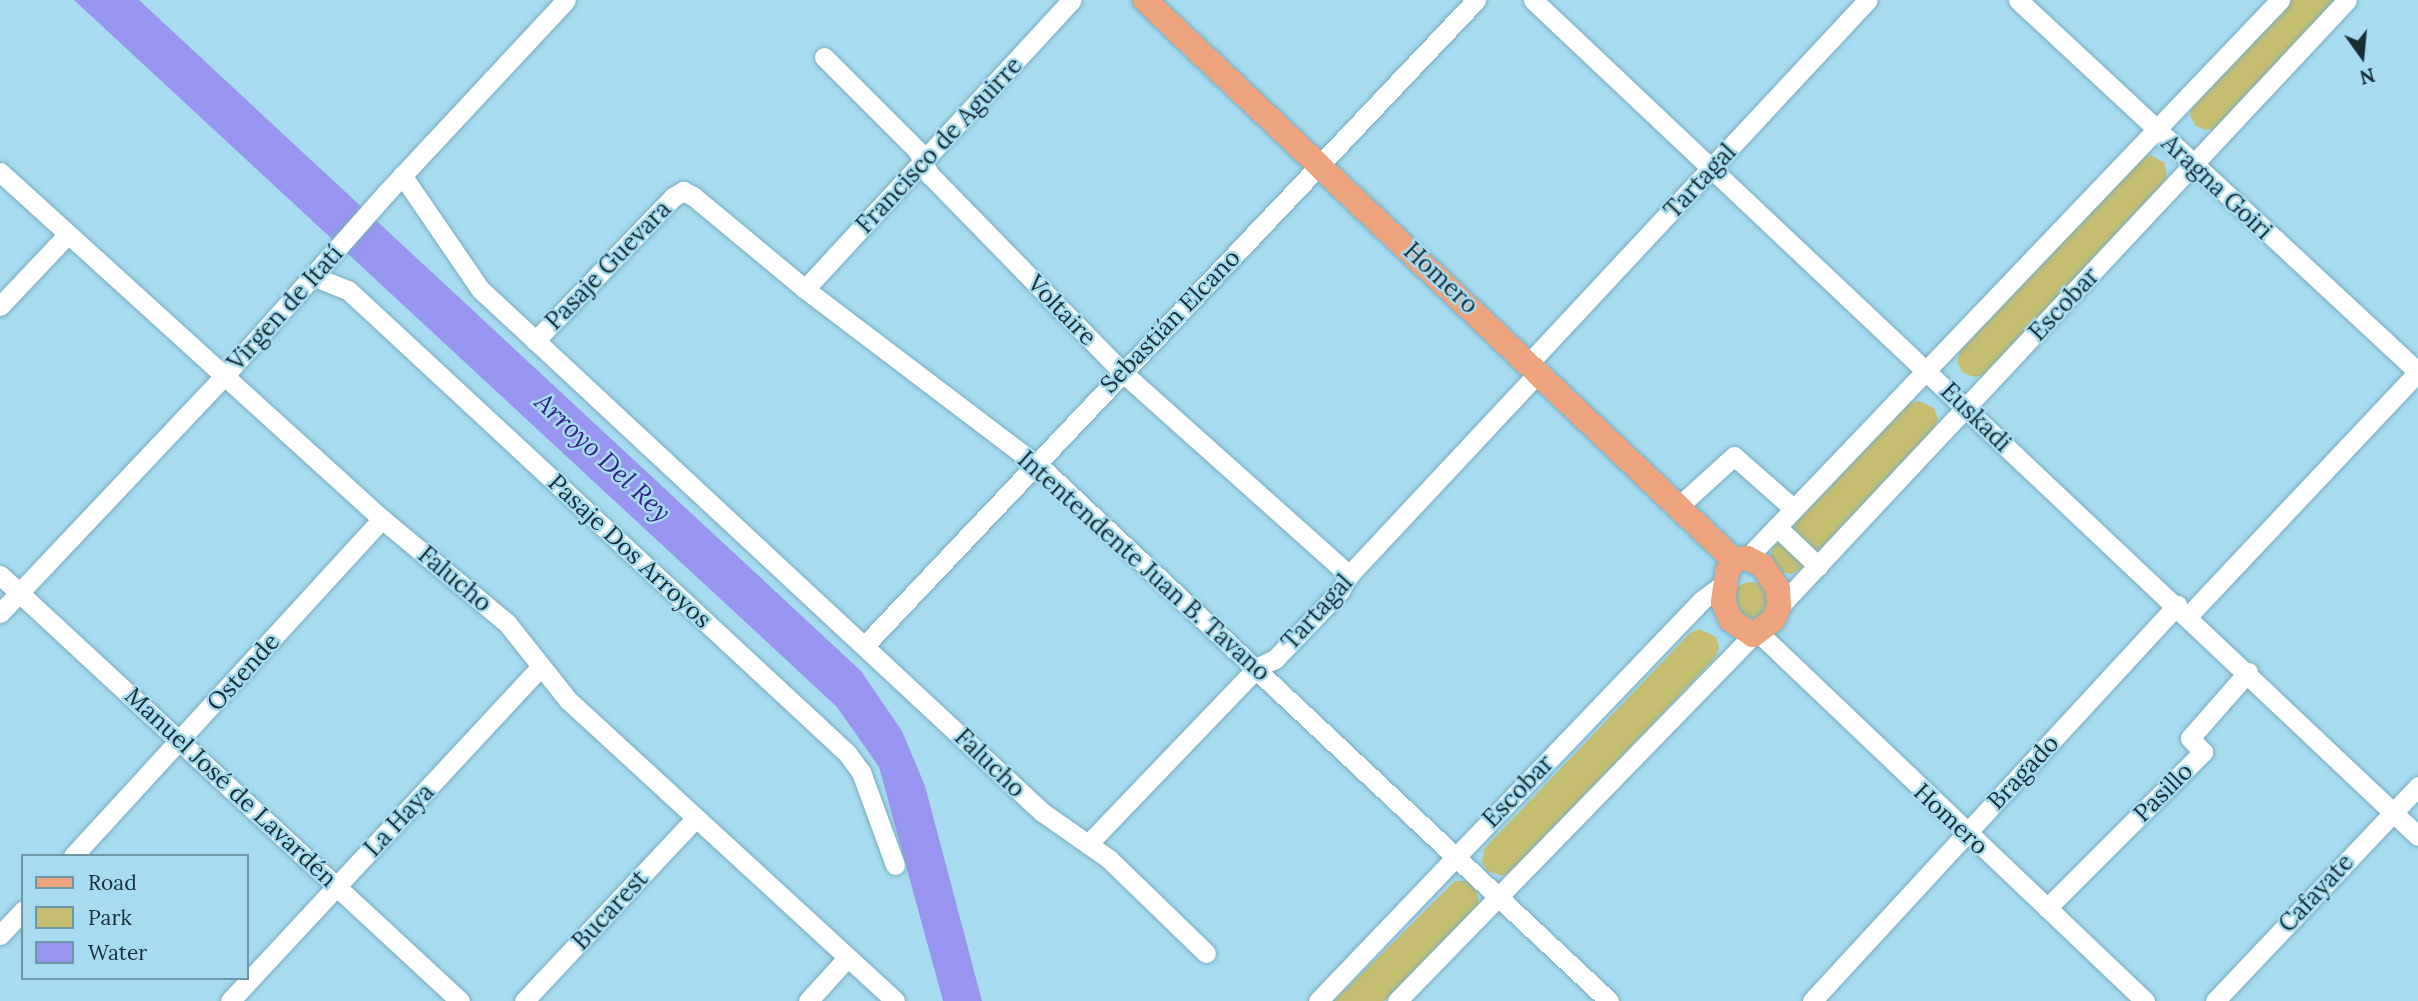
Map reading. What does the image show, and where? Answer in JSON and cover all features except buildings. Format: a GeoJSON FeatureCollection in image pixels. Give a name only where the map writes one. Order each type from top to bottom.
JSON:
{"type":"FeatureCollection","features":[{"type":"Feature","properties":{"kind":"main road","name":"Homero"},"geometry":{"type":"LineString","coordinates":[[1145,0],[1679,506],[1740,559]]}},
{"type":"Feature","properties":{"kind":"main road"},"geometry":{"type":"LineString","coordinates":[[1740,559],[1773,578],[1779,607],[1756,635],[1726,613],[1722,585],[1740,559]]}},
{"type":"Feature","properties":{"kind":"street","name":"Virgen de Itatí"},"geometry":{"type":"LineString","coordinates":[[0,613],[226,374],[315,277],[402,175],[566,0]]}},
{"type":"Feature","properties":{"kind":"street","name":"Francisco de Aguirre"},"geometry":{"type":"LineString","coordinates":[[805,289],[1072,0]]}},
{"type":"Feature","properties":{"kind":"street","name":"Sebastián Elcano"},"geometry":{"type":"LineString","coordinates":[[866,644],[1033,464],[1476,0]]}},
{"type":"Feature","properties":{"kind":"street","name":"Euskadi"},"geometry":{"type":"LineString","coordinates":[[1532,0],[2183,610],[2418,836]]}},
{"type":"Feature","properties":{"kind":"street","name":"Tartagal"},"geometry":{"type":"LineString","coordinates":[[1088,844],[1258,667],[1275,659],[1340,591],[1349,575],[1711,169],[1868,0]]}},
{"type":"Feature","properties":{"kind":"street","name":"Aragna Goiri"},"geometry":{"type":"LineString","coordinates":[[2018,0],[2192,165],[2418,372]]}},
{"type":"Feature","properties":{"kind":"street"},"geometry":{"type":"LineString","coordinates":[[1740,559],[1777,527],[2280,0]]}},
{"type":"Feature","properties":{"kind":"street","name":"Escobar"},"geometry":{"type":"LineString","coordinates":[[1779,607],[2347,0]]}},
{"type":"Feature","properties":{"kind":"street","name":"Voltaire"},"geometry":{"type":"LineString","coordinates":[[824,57],[917,150],[923,163],[1122,372],[1349,575]]}},
{"type":"Feature","properties":{"kind":"street","name":"Falucho"},"geometry":{"type":"LineString","coordinates":[[0,172],[226,374],[382,519],[507,623],[539,668],[696,818],[895,1001]]}},
{"type":"Feature","properties":{"kind":"street","name":"Falucho"},"geometry":{"type":"LineString","coordinates":[[402,175],[462,267],[535,341],[866,644],[1042,813],[1110,859],[1206,953]]}},
{"type":"Feature","properties":{"kind":"street","name":"Intentendente Juan B. Tavano"},"geometry":{"type":"LineString","coordinates":[[683,191],[805,289],[1033,464],[1258,667],[1499,900],[1609,1001]]}},
{"type":"Feature","properties":{"kind":"street","name":"Pasaje Guevara"},"geometry":{"type":"LineString","coordinates":[[535,341],[683,191]]}},
{"type":"Feature","properties":{"kind":"street"},"geometry":{"type":"LineString","coordinates":[[0,306],[68,234]]}},
{"type":"Feature","properties":{"kind":"street","name":"Pasaje Dos Arroyos"},"geometry":{"type":"LineString","coordinates":[[315,277],[348,290],[847,753],[861,772],[895,865]]}},
{"type":"Feature","properties":{"kind":"street","name":"Bragado"},"geometry":{"type":"LineString","coordinates":[[1812,1001],[1966,834],[2418,372]]}},
{"type":"Feature","properties":{"kind":"street"},"geometry":{"type":"LineString","coordinates":[[1679,506],[1734,456],[1794,509]]}},
{"type":"Feature","properties":{"kind":"street","name":"Ostende"},"geometry":{"type":"LineString","coordinates":[[75,854],[382,519]]}},
{"type":"Feature","properties":{"kind":"street"},"geometry":{"type":"LineString","coordinates":[[1777,527],[1818,566]]}},
{"type":"Feature","properties":{"kind":"street","name":"Manuel José de Lavardén"},"geometry":{"type":"LineString","coordinates":[[0,575],[460,1001]]}},
{"type":"Feature","properties":{"kind":"street","name":"Escobar"},"geometry":{"type":"LineString","coordinates":[[1318,1001],[1702,600],[1722,585]]}},
{"type":"Feature","properties":{"kind":"street"},"geometry":{"type":"LineString","coordinates":[[1397,1001],[1756,635]]}},
{"type":"Feature","properties":{"kind":"street","name":"Homero"},"geometry":{"type":"LineString","coordinates":[[1756,635],[2145,1001]]}},
{"type":"Feature","properties":{"kind":"street","name":"La Haya"},"geometry":{"type":"LineString","coordinates":[[230,1001],[539,668]]}},
{"type":"Feature","properties":{"kind":"street","name":"Pasillo"},"geometry":{"type":"LineString","coordinates":[[2047,908],[2203,751],[2190,738],[2248,673]]}},
{"type":"Feature","properties":{"kind":"street","name":"Cafayate"},"geometry":{"type":"LineString","coordinates":[[2214,1001],[2418,786]]}},
{"type":"Feature","properties":{"kind":"street","name":"Bucarest"},"geometry":{"type":"LineString","coordinates":[[524,1001],[696,818]]}},
{"type":"Feature","properties":{"kind":"street"},"geometry":{"type":"LineString","coordinates":[[0,935],[21,912]]}},
{"type":"Feature","properties":{"kind":"street"},"geometry":{"type":"LineString","coordinates":[[808,1001],[847,958]]}},
{"type":"Feature","properties":{"kind":"green space"},"geometry":{"type":"Polygon","coordinates":[[[2289,0],[2338,0],[2217,128],[2205,130],[2195,125],[2190,115],[2193,103],[2289,0]]]}},
{"type":"Feature","properties":{"kind":"green space"},"geometry":{"type":"Polygon","coordinates":[[[2150,155],[2165,163],[2167,179],[1984,375],[1973,377],[1962,372],[1957,362],[1960,351],[2140,159],[2150,155]]]}},
{"type":"Feature","properties":{"kind":"green space"},"geometry":{"type":"Polygon","coordinates":[[[1919,401],[1934,408],[1938,419],[1933,430],[1802,568],[1792,574],[1780,572],[1770,558],[1773,547],[1908,404],[1919,401]]]}},
{"type":"Feature","properties":{"kind":"green space"},"geometry":{"type":"Polygon","coordinates":[[[1751,582],[1764,587],[1769,600],[1764,613],[1751,618],[1738,613],[1733,600],[1738,587],[1751,582]]]}},
{"type":"Feature","properties":{"kind":"green space"},"geometry":{"type":"Polygon","coordinates":[[[1700,629],[1716,637],[1719,648],[1715,658],[1513,870],[1503,876],[1487,871],[1482,861],[1484,849],[1690,633],[1700,629]]]}},
{"type":"Feature","properties":{"kind":"green space"},"geometry":{"type":"Polygon","coordinates":[[[1455,881],[1467,881],[1476,888],[1479,904],[1384,1001],[1334,1001],[1455,881]]]}},
{"type":"Feature","properties":{"kind":"water","name":"Arroyo Del Rey"},"geometry":{"type":"Polygon","coordinates":[[[74,0],[139,0],[861,671],[902,731],[925,786],[982,1001],[943,1001],[879,767],[837,707],[74,0]]]}}]}
